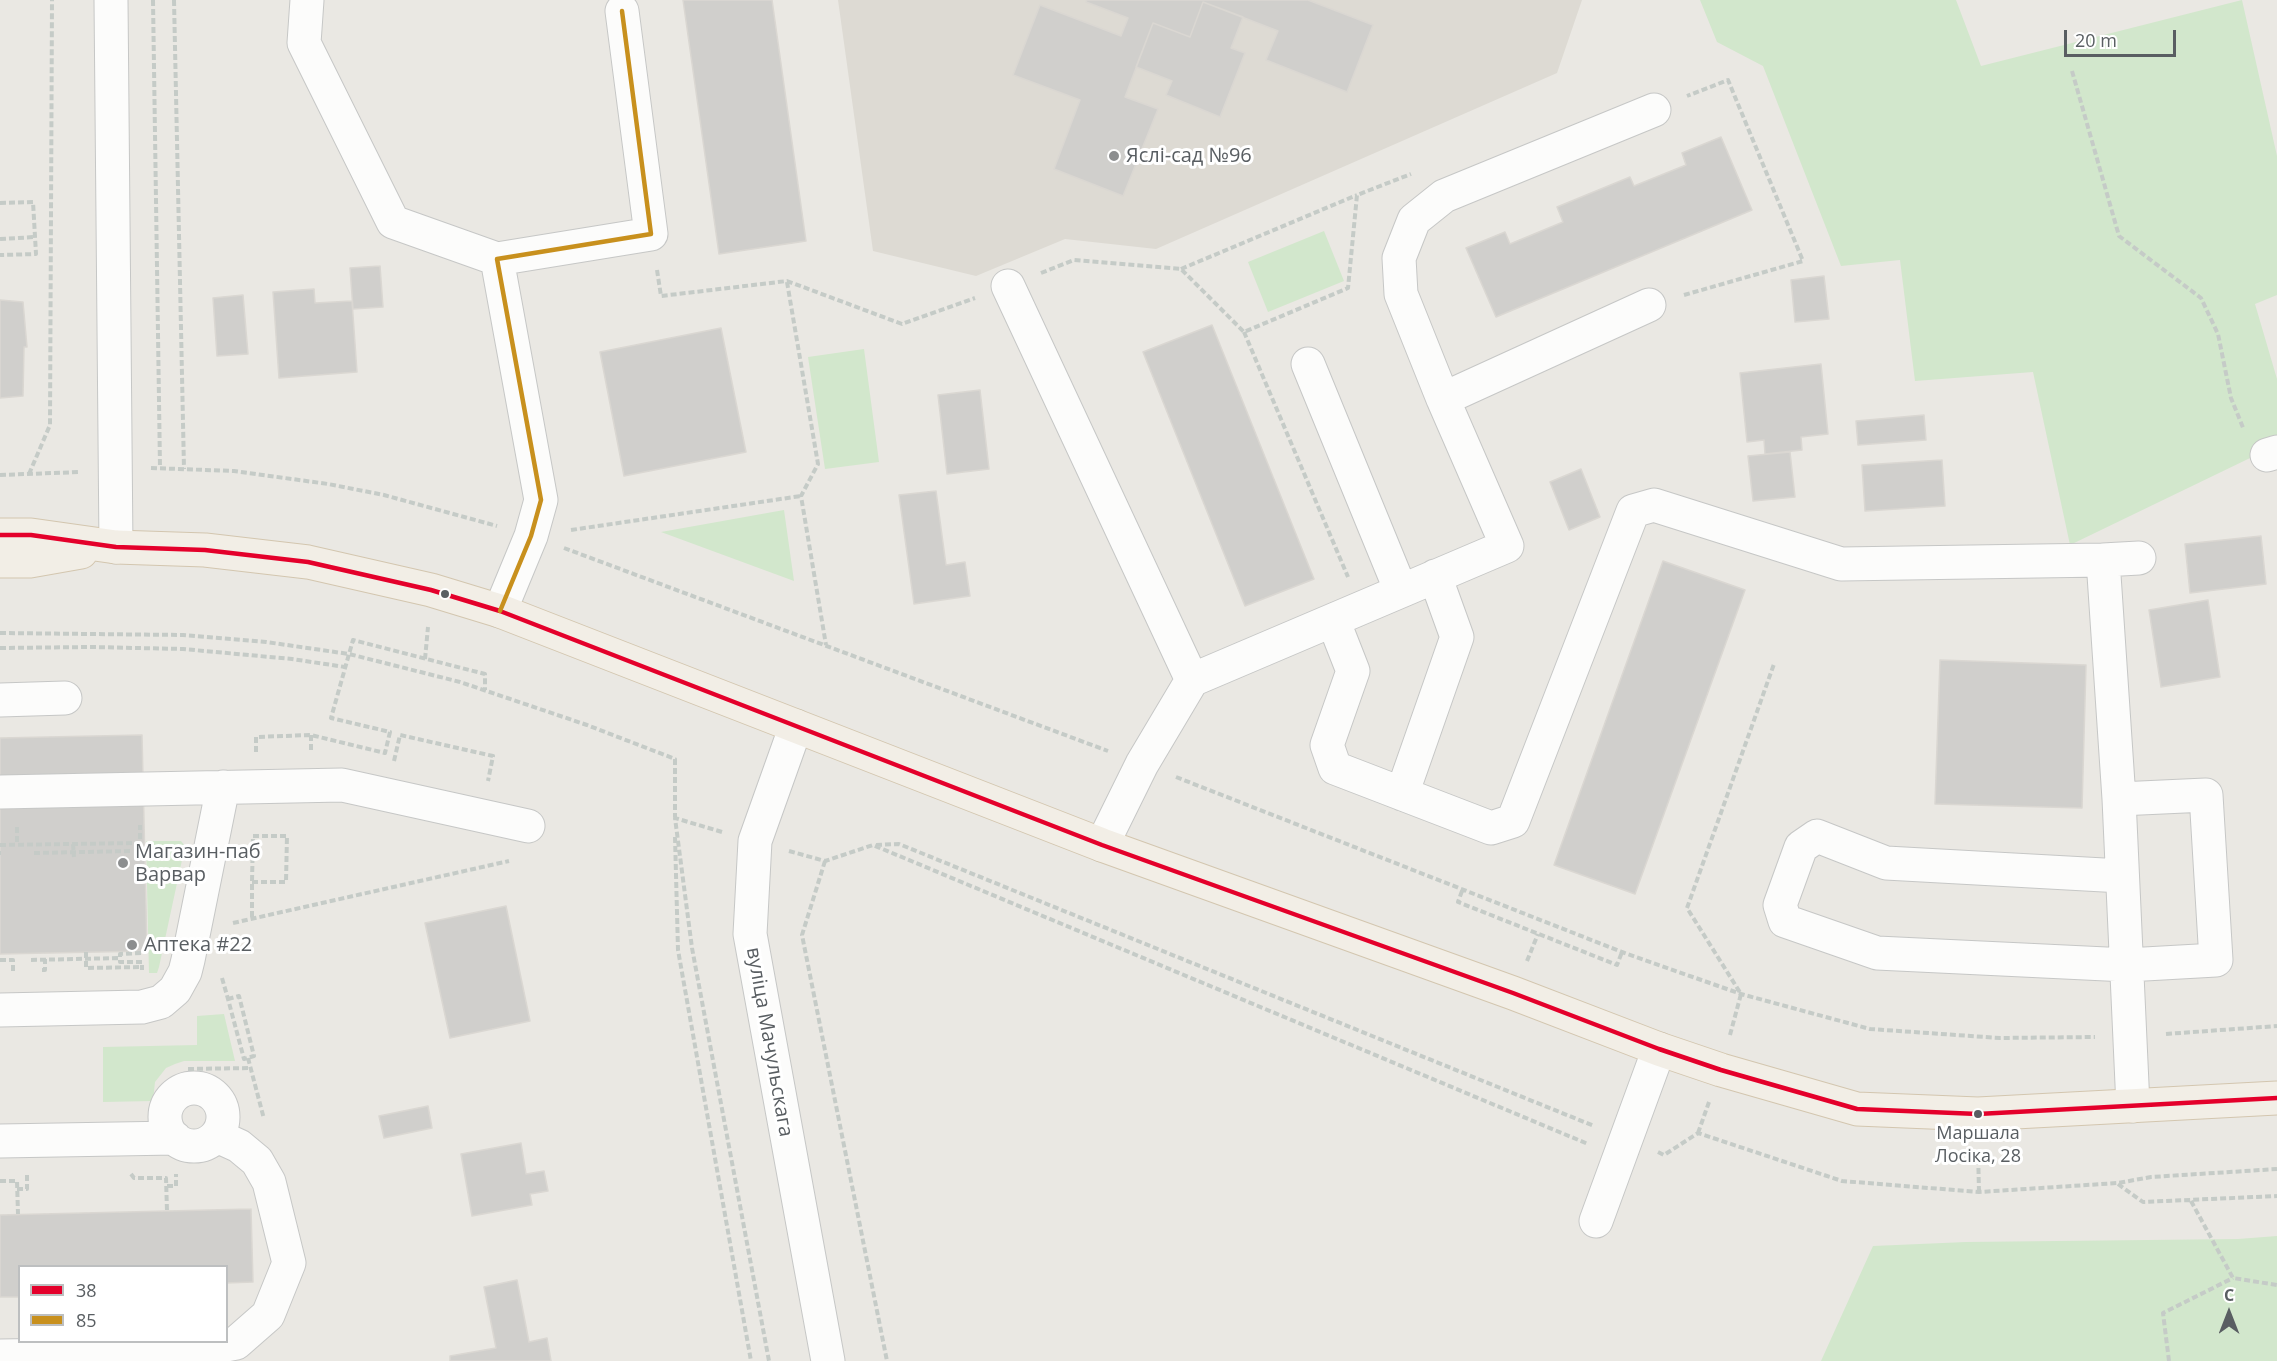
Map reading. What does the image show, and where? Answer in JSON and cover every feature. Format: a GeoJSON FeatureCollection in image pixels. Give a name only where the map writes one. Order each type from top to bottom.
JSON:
{"type":"FeatureCollection","features":[{"type":"Feature","properties":{"kind":"main road"},"geometry":{"type":"LineString","coordinates":[[0,536],[31,535],[116,547],[205,550],[308,562],[431,590],[500,611],[1102,845],[1513,993],[1659,1049],[1721,1070],[1857,1109],[1978,1114],[2277,1098]]}},
{"type":"Feature","properties":{"kind":"main road"},"geometry":{"type":"LineString","coordinates":[[0,561],[30,561],[116,547]]}},
{"type":"Feature","properties":{"kind":"street"},"geometry":{"type":"LineString","coordinates":[[111,0],[116,547]]}},
{"type":"Feature","properties":{"kind":"street"},"geometry":{"type":"LineString","coordinates":[[307,0],[304,43],[393,222],[498,259],[651,234],[622,11]]}},
{"type":"Feature","properties":{"kind":"street"},"geometry":{"type":"LineString","coordinates":[[1102,845],[1142,764],[1192,680],[1507,546],[1443,399],[1401,294],[1399,258],[1414,220],[1444,196],[1654,110]]}},
{"type":"Feature","properties":{"kind":"street"},"geometry":{"type":"LineString","coordinates":[[498,259],[541,500],[531,536],[500,611]]}},
{"type":"Feature","properties":{"kind":"street"},"geometry":{"type":"LineString","coordinates":[[1008,286],[1192,680]]}},
{"type":"Feature","properties":{"kind":"street"},"geometry":{"type":"LineString","coordinates":[[1443,399],[1649,305]]}},
{"type":"Feature","properties":{"kind":"street"},"geometry":{"type":"LineString","coordinates":[[1308,364],[1401,591]]}},
{"type":"Feature","properties":{"kind":"street"},"geometry":{"type":"LineString","coordinates":[[1347,614],[1353,671],[1327,745],[1335,768],[1491,828],[1513,821],[1633,512],[1654,505],[1841,564],[2139,558]]}},
{"type":"Feature","properties":{"kind":"street"},"geometry":{"type":"LineString","coordinates":[[2103,560],[2119,799],[2133,1106]]}},
{"type":"Feature","properties":{"kind":"street"},"geometry":{"type":"LineString","coordinates":[[1402,794],[1457,637],[1435,576]]}},
{"type":"Feature","properties":{"kind":"street"},"geometry":{"type":"LineString","coordinates":[[0,700],[65,698]]}},
{"type":"Feature","properties":{"kind":"street","name":"вуліца Мачульскага"},"geometry":{"type":"LineString","coordinates":[[796,726],[754,842],[750,934],[828,1361]]}},
{"type":"Feature","properties":{"kind":"street"},"geometry":{"type":"LineString","coordinates":[[0,792],[342,785],[528,826]]}},
{"type":"Feature","properties":{"kind":"street"},"geometry":{"type":"LineString","coordinates":[[0,1011],[142,1007],[161,1002],[175,990],[185,972],[188,960],[223,788]]}},
{"type":"Feature","properties":{"kind":"street"},"geometry":{"type":"LineString","coordinates":[[2119,799],[2206,795],[2216,960],[2127,965],[1877,953],[1785,921],[1780,905],[1801,847],[1816,836],[1886,863],[2122,876]]}},
{"type":"Feature","properties":{"kind":"street"},"geometry":{"type":"LineString","coordinates":[[1596,1221],[1612,1133],[1659,1049]]}},
{"type":"Feature","properties":{"kind":"street"},"geometry":{"type":"LineString","coordinates":[[0,1142],[175,1138],[187,1144],[201,1144],[217,1136],[223,1119],[221,1105],[214,1095],[196,1088],[179,1092],[168,1104],[166,1121],[175,1138]]}},
{"type":"Feature","properties":{"kind":"street"},"geometry":{"type":"LineString","coordinates":[[0,1356],[187,1353],[236,1343],[268,1316],[289,1263],[269,1182],[257,1161],[239,1146],[217,1136]]}},
{"type":"Feature","properties":{"kind":"path"},"geometry":{"type":"LineString","coordinates":[[0,475],[29,474],[50,425],[52,0]]}},
{"type":"Feature","properties":{"kind":"path"},"geometry":{"type":"LineString","coordinates":[[153,0],[160,467]]}},
{"type":"Feature","properties":{"kind":"path"},"geometry":{"type":"LineString","coordinates":[[174,0],[184,469]]}},
{"type":"Feature","properties":{"kind":"path"},"geometry":{"type":"LineString","coordinates":[[2072,72],[2119,236],[2201,298],[2218,334],[2231,398],[2245,432],[2272,454]]}},
{"type":"Feature","properties":{"kind":"path"},"geometry":{"type":"LineString","coordinates":[[1649,305],[1803,261],[1728,80],[1654,110]]}},
{"type":"Feature","properties":{"kind":"path"},"geometry":{"type":"LineString","coordinates":[[651,234],[661,296],[787,281],[902,324],[1074,260],[1181,269],[1412,174]]}},
{"type":"Feature","properties":{"kind":"path"},"geometry":{"type":"LineString","coordinates":[[1244,332],[1348,288],[1357,195]]}},
{"type":"Feature","properties":{"kind":"path"},"geometry":{"type":"LineString","coordinates":[[0,203],[33,202],[36,254],[0,255]]}},
{"type":"Feature","properties":{"kind":"path"},"geometry":{"type":"LineString","coordinates":[[0,239],[35,237]]}},
{"type":"Feature","properties":{"kind":"path"},"geometry":{"type":"LineString","coordinates":[[1181,269],[1244,332],[1347,614]]}},
{"type":"Feature","properties":{"kind":"path"},"geometry":{"type":"LineString","coordinates":[[787,281],[818,464],[801,496],[826,645]]}},
{"type":"Feature","properties":{"kind":"path"},"geometry":{"type":"LineString","coordinates":[[531,536],[801,496]]}},
{"type":"Feature","properties":{"kind":"path"},"geometry":{"type":"LineString","coordinates":[[0,633],[183,635],[294,645],[349,654],[485,690],[587,725],[675,759],[678,950],[751,1361]]}},
{"type":"Feature","properties":{"kind":"path"},"geometry":{"type":"LineString","coordinates":[[322,753],[311,750],[311,735],[385,753],[390,732],[331,718],[353,640],[485,674],[485,690]]}},
{"type":"Feature","properties":{"kind":"path"},"geometry":{"type":"LineString","coordinates":[[0,648],[183,649],[292,659],[345,667]]}},
{"type":"Feature","properties":{"kind":"path"},"geometry":{"type":"LineString","coordinates":[[1741,994],[1687,908],[1774,664]]}},
{"type":"Feature","properties":{"kind":"path"},"geometry":{"type":"LineString","coordinates":[[392,769],[400,735],[493,756],[487,785]]}},
{"type":"Feature","properties":{"kind":"path"},"geometry":{"type":"LineString","coordinates":[[675,818],[825,861],[873,845],[899,844],[1664,1155],[1698,1132],[1842,1181],[1979,1192],[2118,1184],[2151,1177],[2277,1169]]}},
{"type":"Feature","properties":{"kind":"path"},"geometry":{"type":"LineString","coordinates":[[675,818],[692,948],[769,1361]]}},
{"type":"Feature","properties":{"kind":"path"},"geometry":{"type":"LineString","coordinates":[[225,925],[522,858],[528,826]]}},
{"type":"Feature","properties":{"kind":"path"},"geometry":{"type":"LineString","coordinates":[[252,882],[286,882],[286,836],[253,836],[252,882],[252,919]]}},
{"type":"Feature","properties":{"kind":"path"},"geometry":{"type":"LineString","coordinates":[[0,845],[140,843]]}},
{"type":"Feature","properties":{"kind":"path"},"geometry":{"type":"LineString","coordinates":[[73,844],[74,854]]}},
{"type":"Feature","properties":{"kind":"path"},"geometry":{"type":"LineString","coordinates":[[873,845],[1593,1146],[1612,1133]]}},
{"type":"Feature","properties":{"kind":"path"},"geometry":{"type":"LineString","coordinates":[[34,853],[74,854],[133,851]]}},
{"type":"Feature","properties":{"kind":"path"},"geometry":{"type":"LineString","coordinates":[[825,861],[802,935],[887,1361]]}},
{"type":"Feature","properties":{"kind":"path"},"geometry":{"type":"LineString","coordinates":[[1462,891],[1458,902],[1617,965],[1622,952]]}},
{"type":"Feature","properties":{"kind":"path"},"geometry":{"type":"LineString","coordinates":[[86,952],[86,968],[142,967]]}},
{"type":"Feature","properties":{"kind":"path"},"geometry":{"type":"LineString","coordinates":[[120,958],[120,954],[141,953]]}},
{"type":"Feature","properties":{"kind":"path"},"geometry":{"type":"LineString","coordinates":[[31,960],[120,958]]}},
{"type":"Feature","properties":{"kind":"path"},"geometry":{"type":"LineString","coordinates":[[120,958],[120,962],[134,962]]}},
{"type":"Feature","properties":{"kind":"path"},"geometry":{"type":"LineString","coordinates":[[45,959],[45,970]]}},
{"type":"Feature","properties":{"kind":"path"},"geometry":{"type":"LineString","coordinates":[[0,960],[13,960],[13,971]]}},
{"type":"Feature","properties":{"kind":"path"},"geometry":{"type":"LineString","coordinates":[[228,999],[239,996],[254,1056],[244,1059],[230,1006]]}},
{"type":"Feature","properties":{"kind":"path"},"geometry":{"type":"LineString","coordinates":[[248,1058],[265,1124]]}},
{"type":"Feature","properties":{"kind":"path"},"geometry":{"type":"LineString","coordinates":[[188,1069],[251,1068]]}},
{"type":"Feature","properties":{"kind":"path"},"geometry":{"type":"LineString","coordinates":[[166,1186],[176,1186],[176,1177]]}},
{"type":"Feature","properties":{"kind":"path"},"geometry":{"type":"LineString","coordinates":[[140,1178],[166,1178],[167,1211]]}},
{"type":"Feature","properties":{"kind":"path"},"geometry":{"type":"LineString","coordinates":[[0,1181],[17,1181],[18,1214]]}},
{"type":"Feature","properties":{"kind":"path"},"geometry":{"type":"LineString","coordinates":[[17,1189],[27,1189],[27,1181]]}},
{"type":"Feature","properties":{"kind":"path"},"geometry":{"type":"LineString","coordinates":[[2118,1184],[2143,1202],[2277,1196]]}},
{"type":"Feature","properties":{"kind":"path"},"geometry":{"type":"LineString","coordinates":[[2191,1201],[2233,1278]]}},
{"type":"Feature","properties":{"kind":"path"},"geometry":{"type":"LineString","coordinates":[[2169,1361],[2163,1313],[2233,1278],[2277,1285]]}},
{"type":"Feature","properties":{"kind":"shaded area","name":"Яслі-сад №96"},"geometry":{"type":"Polygon","coordinates":[[[838,0],[1582,0],[1557,73],[1156,249],[1065,239],[976,276],[873,251],[838,0]]]}},
{"type":"Feature","properties":{"kind":"green space"},"geometry":{"type":"Polygon","coordinates":[[[1700,0],[1956,0],[1981,66],[2242,0],[2277,156],[2277,295],[2255,304],[2277,379],[2277,445],[2070,545],[2033,372],[1915,381],[1900,260],[1841,266],[1763,66],[1717,42],[1700,0]]]}},
{"type":"Feature","properties":{"kind":"green space"},"geometry":{"type":"Polygon","coordinates":[[[1324,231],[1344,281],[1268,312],[1248,262],[1324,231]]]}},
{"type":"Feature","properties":{"kind":"green space"},"geometry":{"type":"Polygon","coordinates":[[[864,349],[879,462],[825,469],[808,357],[864,349]]]}},
{"type":"Feature","properties":{"kind":"green space"},"geometry":{"type":"Polygon","coordinates":[[[784,510],[794,581],[661,532],[784,510]]]}},
{"type":"Feature","properties":{"kind":"green space"},"geometry":{"type":"Polygon","coordinates":[[[146,841],[181,841],[185,846],[159,967],[157,973],[149,973],[146,841]]]}},
{"type":"Feature","properties":{"kind":"green space"},"geometry":{"type":"Polygon","coordinates":[[[224,1014],[235,1061],[184,1061],[166,1068],[155,1082],[153,1101],[103,1102],[103,1047],[197,1045],[197,1016],[224,1014]]]}},
{"type":"Feature","properties":{"kind":"green space"},"geometry":{"type":"Polygon","coordinates":[[[2277,1236],[2277,1361],[1821,1361],[1873,1246],[1966,1242],[2238,1239],[2277,1236]]]}},
{"type":"Feature","properties":{"kind":"building"},"geometry":{"type":"Polygon","coordinates":[[[683,0],[772,0],[806,241],[719,254],[683,0]]]}},
{"type":"Feature","properties":{"kind":"building"},"geometry":{"type":"Polygon","coordinates":[[[1087,0],[1308,0],[1373,25],[1347,92],[1266,60],[1278,31],[1203,2],[1190,37],[1153,23],[1125,97],[1158,109],[1123,196],[1054,169],[1080,100],[1013,75],[1040,5],[1121,36],[1128,18],[1086,2],[1087,0]]]}},
{"type":"Feature","properties":{"kind":"building"},"geometry":{"type":"Polygon","coordinates":[[[1203,2],[1243,17],[1231,48],[1245,53],[1220,117],[1166,95],[1172,81],[1136,67],[1153,23],[1190,37],[1203,2]]]}},
{"type":"Feature","properties":{"kind":"building"},"geometry":{"type":"Polygon","coordinates":[[[1721,137],[1752,210],[1496,317],[1466,248],[1505,232],[1510,244],[1563,222],[1557,207],[1630,177],[1634,186],[1686,165],[1682,153],[1721,137]]]}},
{"type":"Feature","properties":{"kind":"building"},"geometry":{"type":"Polygon","coordinates":[[[380,266],[383,307],[353,309],[350,268],[380,266]]]}},
{"type":"Feature","properties":{"kind":"building"},"geometry":{"type":"Polygon","coordinates":[[[1824,276],[1829,319],[1795,322],[1791,280],[1824,276]]]}},
{"type":"Feature","properties":{"kind":"building"},"geometry":{"type":"Polygon","coordinates":[[[314,289],[315,303],[352,301],[357,372],[279,378],[273,292],[314,289]]]}},
{"type":"Feature","properties":{"kind":"building"},"geometry":{"type":"Polygon","coordinates":[[[243,295],[248,354],[217,356],[213,298],[243,295]]]}},
{"type":"Feature","properties":{"kind":"building"},"geometry":{"type":"Polygon","coordinates":[[[0,300],[23,302],[27,347],[24,347],[23,396],[0,398],[0,300]]]}},
{"type":"Feature","properties":{"kind":"building"},"geometry":{"type":"Polygon","coordinates":[[[1212,325],[1314,579],[1245,606],[1143,352],[1212,325]]]}},
{"type":"Feature","properties":{"kind":"building"},"geometry":{"type":"Polygon","coordinates":[[[721,328],[746,452],[624,476],[600,352],[721,328]]]}},
{"type":"Feature","properties":{"kind":"building"},"geometry":{"type":"Polygon","coordinates":[[[1821,364],[1828,434],[1801,437],[1802,450],[1765,454],[1764,440],[1747,442],[1740,373],[1821,364]]]}},
{"type":"Feature","properties":{"kind":"building"},"geometry":{"type":"Polygon","coordinates":[[[980,390],[989,469],[947,474],[938,395],[980,390]]]}},
{"type":"Feature","properties":{"kind":"building"},"geometry":{"type":"Polygon","coordinates":[[[1924,415],[1926,440],[1858,445],[1856,421],[1924,415]]]}},
{"type":"Feature","properties":{"kind":"building"},"geometry":{"type":"Polygon","coordinates":[[[1790,452],[1795,497],[1753,501],[1748,456],[1790,452]]]}},
{"type":"Feature","properties":{"kind":"building"},"geometry":{"type":"Polygon","coordinates":[[[1942,460],[1945,506],[1865,511],[1862,465],[1942,460]]]}},
{"type":"Feature","properties":{"kind":"building"},"geometry":{"type":"Polygon","coordinates":[[[1581,469],[1600,517],[1569,530],[1550,482],[1581,469]]]}},
{"type":"Feature","properties":{"kind":"building"},"geometry":{"type":"Polygon","coordinates":[[[936,491],[946,565],[965,562],[970,596],[914,604],[899,495],[936,491]]]}},
{"type":"Feature","properties":{"kind":"building"},"geometry":{"type":"Polygon","coordinates":[[[2261,536],[2266,584],[2190,593],[2185,544],[2261,536]]]}},
{"type":"Feature","properties":{"kind":"building"},"geometry":{"type":"Polygon","coordinates":[[[1663,561],[1745,590],[1635,894],[1554,865],[1663,561]]]}},
{"type":"Feature","properties":{"kind":"building"},"geometry":{"type":"Polygon","coordinates":[[[2208,600],[2220,677],[2161,687],[2149,610],[2208,600]]]}},
{"type":"Feature","properties":{"kind":"building"},"geometry":{"type":"Polygon","coordinates":[[[1940,660],[2086,665],[2082,808],[1935,804],[1940,660]]]}},
{"type":"Feature","properties":{"kind":"building"},"geometry":{"type":"Polygon","coordinates":[[[142,735],[147,951],[0,954],[0,738],[142,735]]]}},
{"type":"Feature","properties":{"kind":"building"},"geometry":{"type":"Polygon","coordinates":[[[506,906],[530,1021],[450,1038],[425,923],[506,906]]]}},
{"type":"Feature","properties":{"kind":"building"},"geometry":{"type":"Polygon","coordinates":[[[428,1106],[432,1128],[384,1138],[379,1116],[428,1106]]]}},
{"type":"Feature","properties":{"kind":"building"},"geometry":{"type":"Polygon","coordinates":[[[521,1143],[526,1174],[544,1171],[548,1191],[530,1194],[532,1205],[472,1216],[461,1154],[521,1143]]]}},
{"type":"Feature","properties":{"kind":"building"},"geometry":{"type":"Polygon","coordinates":[[[251,1209],[253,1282],[228,1283],[228,1265],[18,1265],[18,1297],[0,1297],[0,1215],[251,1209]]]}},
{"type":"Feature","properties":{"kind":"building"},"geometry":{"type":"Polygon","coordinates":[[[517,1280],[529,1342],[547,1338],[551,1361],[450,1361],[450,1356],[496,1348],[484,1287],[517,1280]]]}},
{"type":"Feature","properties":{"kind":"transit line","name":"85"},"geometry":{"type":"LineString","coordinates":[[500,611],[531,536],[541,500],[497,259],[651,234],[622,11]]}},
{"type":"Feature","properties":{"kind":"transit line","name":"38"},"geometry":{"type":"LineString","coordinates":[[0,535],[31,535],[116,547],[205,550],[308,562],[431,590],[500,611],[1102,845],[1513,993],[1659,1049],[1721,1070],[1857,1109],[1978,1114],[2277,1098]]}},
{"type":"Feature","properties":{"kind":"place","name":"Яслі-сад №96"},"geometry":{"type":"Point","coordinates":[1114,156]}},
{"type":"Feature","properties":{"kind":"place","name":"Магазин-паб Варвар"},"geometry":{"type":"Point","coordinates":[123,863]}},
{"type":"Feature","properties":{"kind":"place","name":"Аптека #22"},"geometry":{"type":"Point","coordinates":[132,945]}},
{"type":"Feature","properties":{"kind":"place","name":"Маршала Лосіка, 28"},"geometry":{"type":"Point","coordinates":[1978,1114]}}]}
